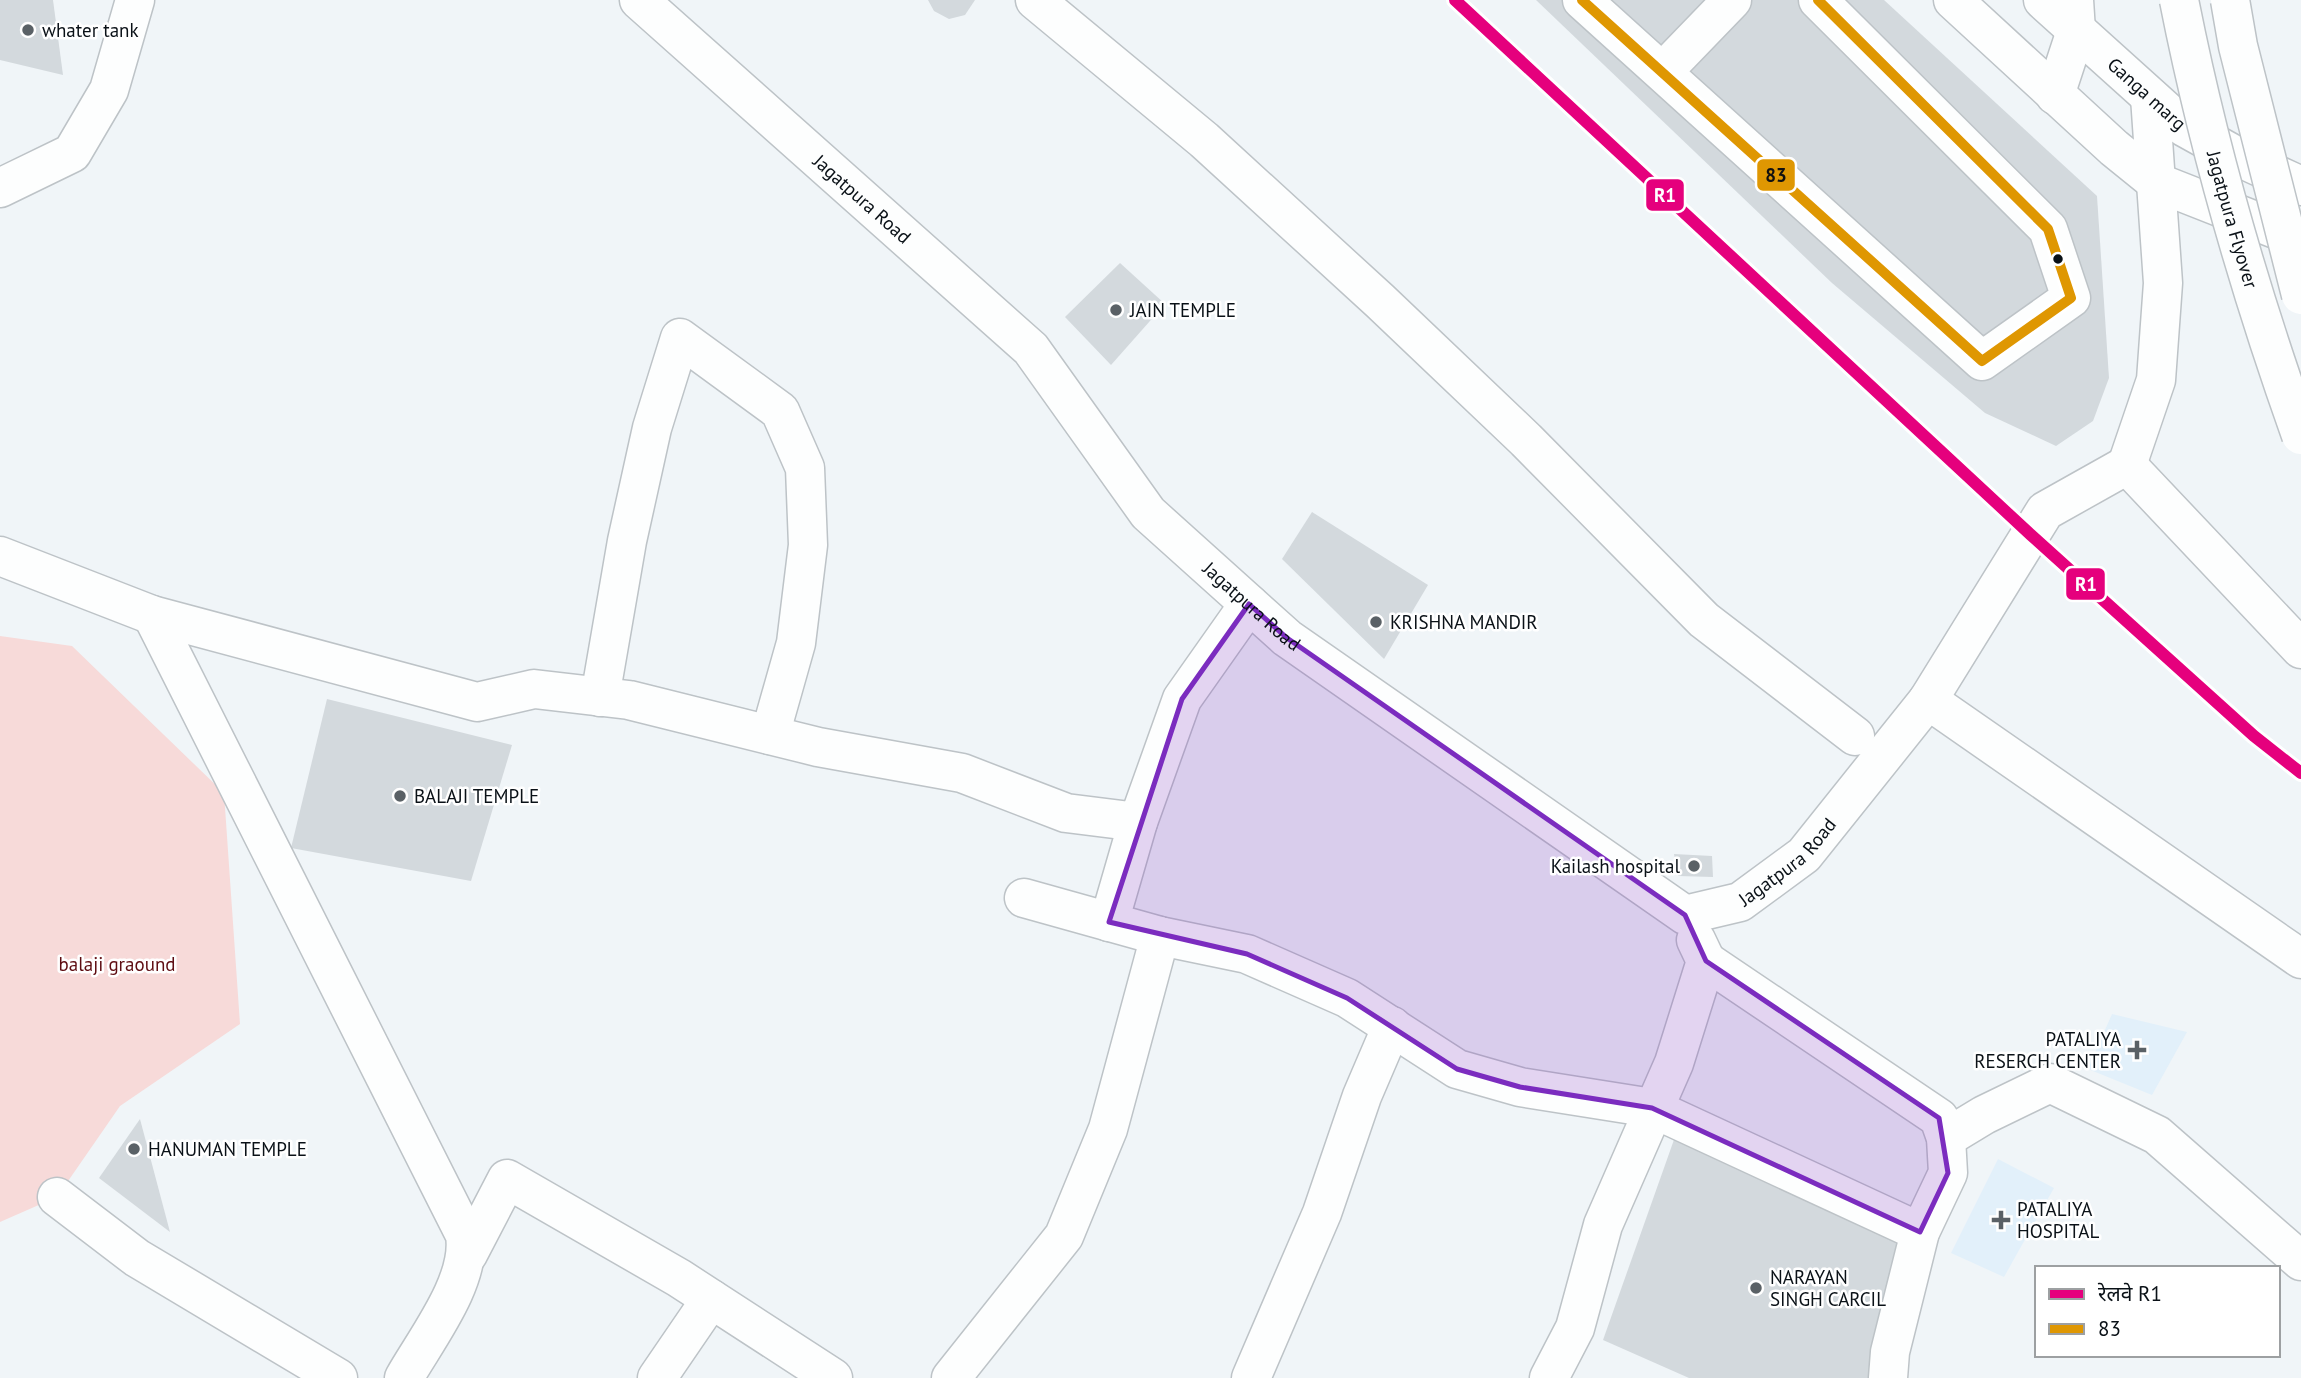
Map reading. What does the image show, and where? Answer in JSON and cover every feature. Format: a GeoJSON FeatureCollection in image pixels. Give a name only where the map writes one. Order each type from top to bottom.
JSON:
{"type":"FeatureCollection","features":[{"type":"Feature","properties":{"kind":"street"},"geometry":{"type":"LineString","coordinates":[[0,188],[72,153],[109,90],[135,0]]}},
{"type":"Feature","properties":{"kind":"street","name":"Jagatpura Road"},"geometry":{"type":"LineString","coordinates":[[639,0],[1031,349],[1148,513],[1287,638],[1685,915],[1740,902],[1804,855],[1928,700],[2045,511],[2127,465]]}},
{"type":"Feature","properties":{"kind":"street"},"geometry":{"type":"LineString","coordinates":[[1035,0],[1204,140],[1380,301],[1526,440],[1704,620],[1855,736]]}},
{"type":"Feature","properties":{"kind":"street"},"geometry":{"type":"LineString","coordinates":[[1582,0],[1982,361],[2071,298],[2048,229],[1818,0]]}},
{"type":"Feature","properties":{"kind":"street"},"geometry":{"type":"LineString","coordinates":[[1675,59],[1732,0]]}},
{"type":"Feature","properties":{"kind":"street"},"geometry":{"type":"LineString","coordinates":[[1953,0],[2156,182],[2301,239]]}},
{"type":"Feature","properties":{"kind":"street","name":"Ganga marg"},"geometry":{"type":"LineString","coordinates":[[2043,0],[2075,16],[2150,97],[2184,127],[2238,157],[2301,186]]}},
{"type":"Feature","properties":{"kind":"street","name":"Jagatpura Flyover"},"geometry":{"type":"LineString","coordinates":[[2179,0],[2189,53],[2246,263],[2301,435]]}},
{"type":"Feature","properties":{"kind":"street"},"geometry":{"type":"LineString","coordinates":[[2230,0],[2238,46],[2301,295]]}},
{"type":"Feature","properties":{"kind":"street"},"geometry":{"type":"LineString","coordinates":[[2055,94],[2075,16]]}},
{"type":"Feature","properties":{"kind":"street"},"geometry":{"type":"LineString","coordinates":[[2150,97],[2163,284],[2156,380],[2127,465],[2301,649]]}},
{"type":"Feature","properties":{"kind":"street"},"geometry":{"type":"LineString","coordinates":[[600,697],[643,465],[680,338],[780,411],[805,468],[808,545],[796,643],[770,735]]}},
{"type":"Feature","properties":{"kind":"street"},"geometry":{"type":"LineString","coordinates":[[0,556],[152,615],[477,702],[534,689],[629,701],[818,747],[962,773],[1066,813],[1138,822]]}},
{"type":"Feature","properties":{"kind":"street"},"geometry":{"type":"LineString","coordinates":[[1108,922],[1138,822],[1182,699],[1249,604]]}},
{"type":"Feature","properties":{"kind":"street"},"geometry":{"type":"LineString","coordinates":[[152,615],[457,1217],[468,1254]]}},
{"type":"Feature","properties":{"kind":"street"},"geometry":{"type":"LineString","coordinates":[[1928,700],[2301,959]]}},
{"type":"Feature","properties":{"kind":"street"},"geometry":{"type":"LineString","coordinates":[[1024,898],[1160,936],[1247,954],[1347,998],[1457,1069],[1520,1087],[1652,1108],[1920,1232]]}},
{"type":"Feature","properties":{"kind":"street"},"geometry":{"type":"LineString","coordinates":[[1685,915],[1706,961],[1939,1118],[1945,1139],[1948,1173],[1920,1232],[1889,1352],[1888,1378]]}},
{"type":"Feature","properties":{"kind":"street"},"geometry":{"type":"LineString","coordinates":[[951,1378],[1064,1236],[1108,1129],[1160,936]]}},
{"type":"Feature","properties":{"kind":"street"},"geometry":{"type":"LineString","coordinates":[[1549,1378],[1575,1328],[1603,1225],[1674,1063],[1706,961]]}},
{"type":"Feature","properties":{"kind":"street"},"geometry":{"type":"LineString","coordinates":[[1251,1378],[1322,1213],[1363,1096],[1392,1026]]}},
{"type":"Feature","properties":{"kind":"street"},"geometry":{"type":"LineString","coordinates":[[1945,1139],[1984,1115],[2050,1083],[2157,1135],[2301,1261]]}},
{"type":"Feature","properties":{"kind":"street"},"geometry":{"type":"LineString","coordinates":[[404,1378],[457,1285],[468,1254],[508,1180],[711,1299],[833,1378]]}},
{"type":"Feature","properties":{"kind":"street"},"geometry":{"type":"LineString","coordinates":[[57,1197],[137,1258],[338,1378]]}},
{"type":"Feature","properties":{"kind":"street"},"geometry":{"type":"LineString","coordinates":[[657,1378],[711,1299]]}},
{"type":"Feature","properties":{"kind":"highlighted area"},"geometry":{"type":"Polygon","coordinates":[[[1249,604],[1287,638],[1685,915],[1706,961],[1939,1118],[1948,1173],[1920,1232],[1652,1108],[1520,1087],[1457,1069],[1347,998],[1247,954],[1109,922],[1182,699],[1249,604]]]}},
{"type":"Feature","properties":{"kind":"shaded area","name":"PATALIYA RESERCH CENTER"},"geometry":{"type":"Polygon","coordinates":[[[2112,1014],[2187,1032],[2152,1095],[2088,1069],[2112,1014]]]}},
{"type":"Feature","properties":{"kind":"shaded area","name":"PATALIYA HOSPITAL"},"geometry":{"type":"Polygon","coordinates":[[[1998,1159],[2054,1188],[2004,1277],[1951,1253],[1998,1159]]]}},
{"type":"Feature","properties":{"kind":"green space","name":"balaji graound"},"geometry":{"type":"Polygon","coordinates":[[[0,636],[72,646],[224,793],[240,1024],[120,1106],[57,1197],[0,1222],[0,636]]]}},
{"type":"Feature","properties":{"kind":"building","name":"whater tank"},"geometry":{"type":"Polygon","coordinates":[[[0,0],[53,0],[63,75],[0,60],[0,0]]]}},
{"type":"Feature","properties":{"kind":"building"},"geometry":{"type":"Polygon","coordinates":[[[928,0],[975,0],[965,15],[949,19],[934,11],[928,0]]]}},
{"type":"Feature","properties":{"kind":"building"},"geometry":{"type":"Polygon","coordinates":[[[1536,0],[1884,0],[2097,196],[2109,378],[2093,421],[2056,446],[1985,413],[1832,283],[1536,0]]]}},
{"type":"Feature","properties":{"kind":"building","name":"JAIN TEMPLE"},"geometry":{"type":"Polygon","coordinates":[[[1120,263],[1165,304],[1111,365],[1065,317],[1120,263]]]}},
{"type":"Feature","properties":{"kind":"building","name":"KRISHNA MANDIR"},"geometry":{"type":"Polygon","coordinates":[[[1312,512],[1428,585],[1384,659],[1282,559],[1312,512]]]}},
{"type":"Feature","properties":{"kind":"building","name":"BALAJI TEMPLE"},"geometry":{"type":"Polygon","coordinates":[[[327,699],[512,745],[471,881],[291,848],[327,699]]]}},
{"type":"Feature","properties":{"kind":"building","name":"Kailash hospital"},"geometry":{"type":"Polygon","coordinates":[[[1674,854],[1712,856],[1713,877],[1678,876],[1674,854]]]}},
{"type":"Feature","properties":{"kind":"building","name":"HANUMAN TEMPLE"},"geometry":{"type":"Polygon","coordinates":[[[140,1119],[170,1232],[99,1178],[140,1119]]]}},
{"type":"Feature","properties":{"kind":"building","name":"NARAYAN SINGH CARCIL"},"geometry":{"type":"Polygon","coordinates":[[[1676,1134],[1902,1237],[1872,1378],[1689,1378],[1603,1340],[1676,1134]]]}},
{"type":"Feature","properties":{"kind":"rail line","name":"R1"},"geometry":{"type":"LineString","coordinates":[[1455,0],[2031,535],[2254,736],[2301,773]]}},
{"type":"Feature","properties":{"kind":"transit line","name":"83"},"geometry":{"type":"LineString","coordinates":[[1582,0],[1982,361],[2071,298],[2048,229],[1818,0]]}},
{"type":"Feature","properties":{"kind":"place","name":"whater tank"},"geometry":{"type":"Point","coordinates":[28,30]}},
{"type":"Feature","properties":{"kind":"place","name":"JAIN TEMPLE"},"geometry":{"type":"Point","coordinates":[1116,310]}},
{"type":"Feature","properties":{"kind":"place","name":"KRISHNA MANDIR"},"geometry":{"type":"Point","coordinates":[1376,622]}},
{"type":"Feature","properties":{"kind":"place","name":"BALAJI TEMPLE"},"geometry":{"type":"Point","coordinates":[400,796]}},
{"type":"Feature","properties":{"kind":"place","name":"Kailash hospital"},"geometry":{"type":"Point","coordinates":[1694,866]}},
{"type":"Feature","properties":{"kind":"place","name":"PATALIYA RESERCH CENTER"},"geometry":{"type":"Point","coordinates":[2137,1050]}},
{"type":"Feature","properties":{"kind":"place","name":"HANUMAN TEMPLE"},"geometry":{"type":"Point","coordinates":[134,1149]}},
{"type":"Feature","properties":{"kind":"place","name":"PATALIYA HOSPITAL"},"geometry":{"type":"Point","coordinates":[2001,1220]}},
{"type":"Feature","properties":{"kind":"place","name":"NARAYAN SINGH CARCIL"},"geometry":{"type":"Point","coordinates":[1756,1288]}}]}
